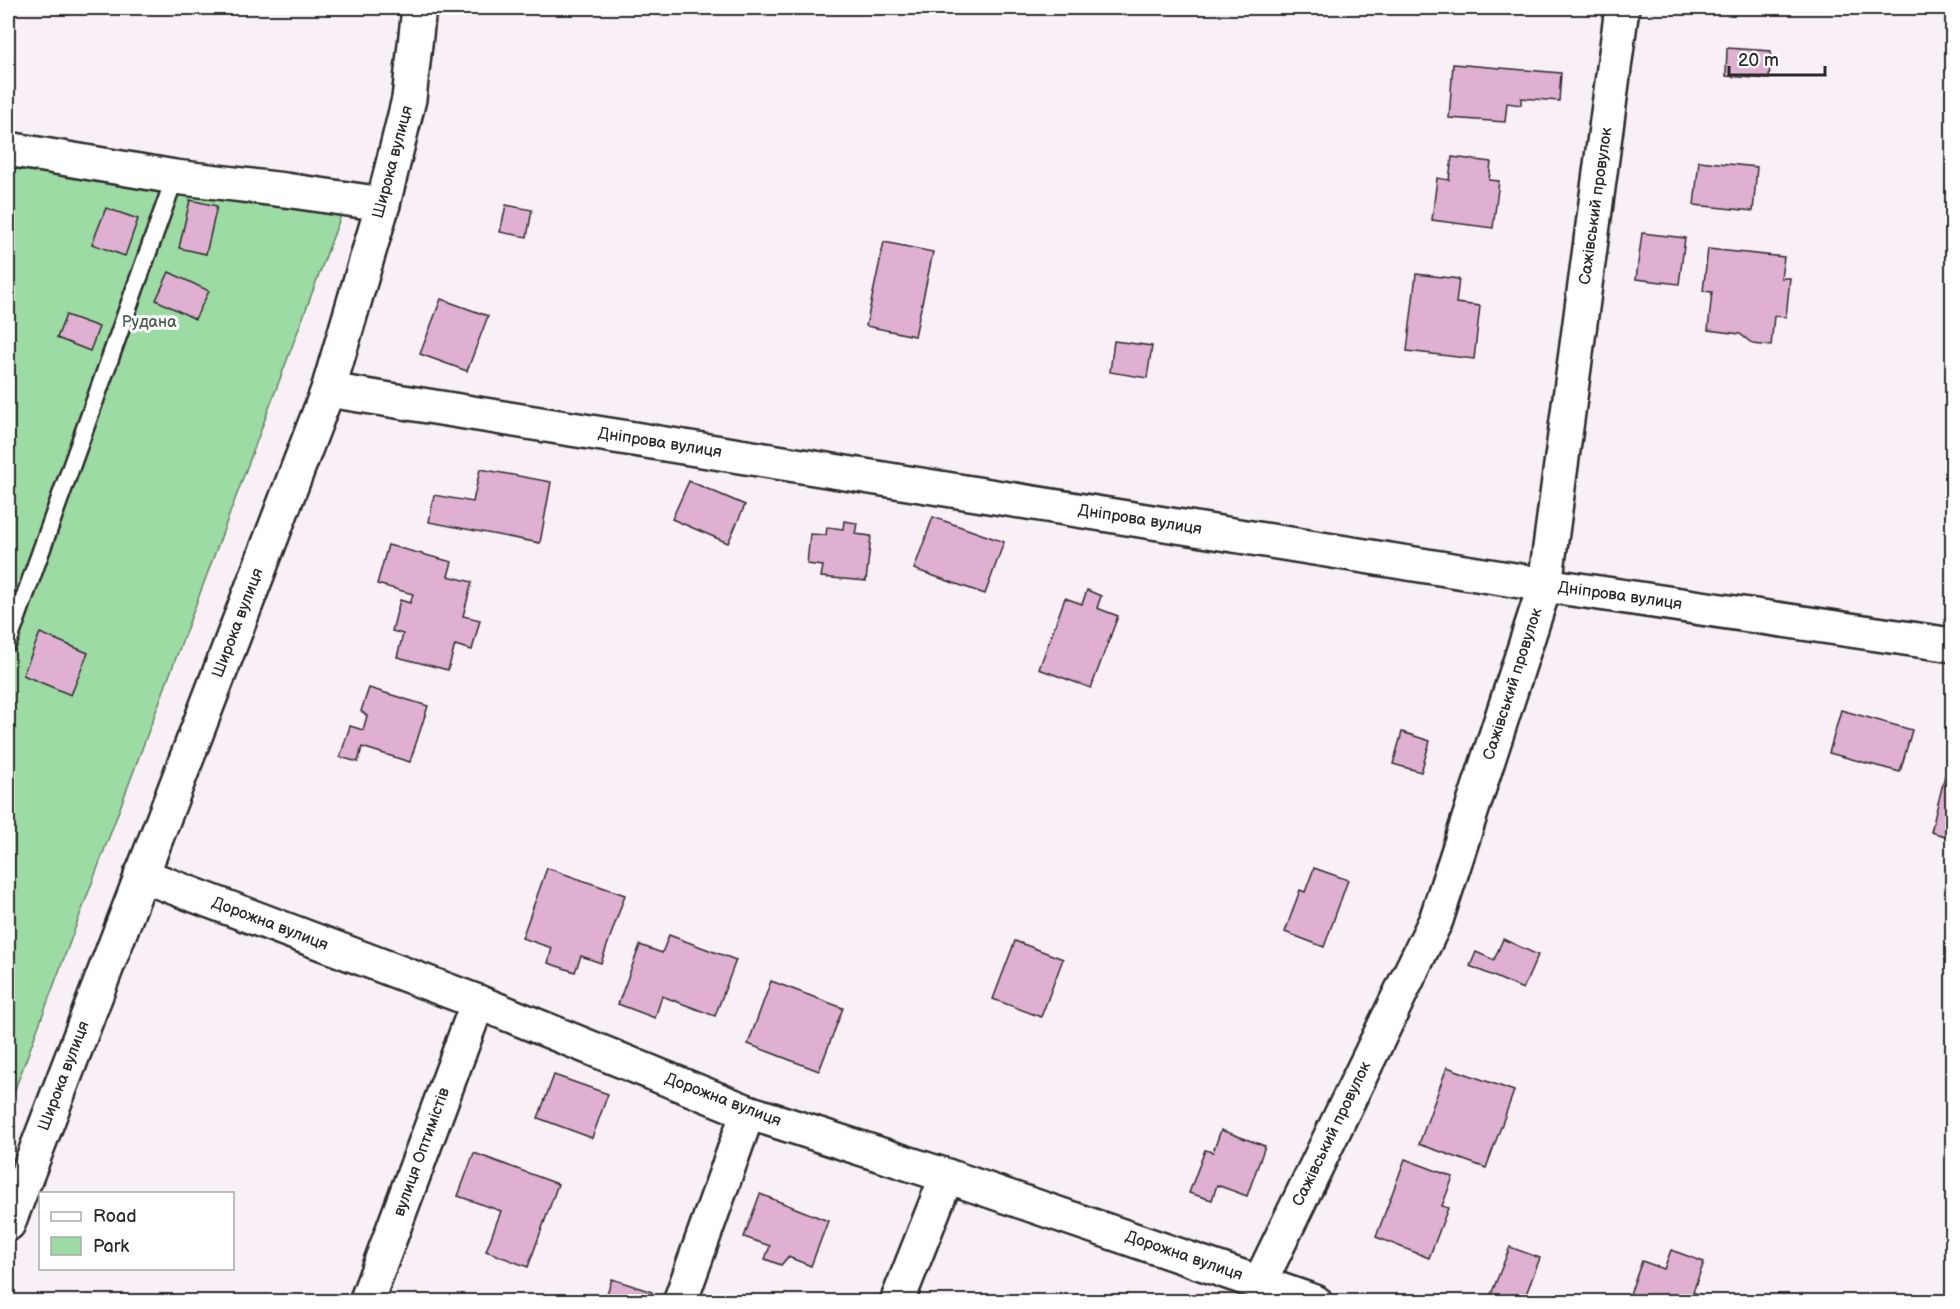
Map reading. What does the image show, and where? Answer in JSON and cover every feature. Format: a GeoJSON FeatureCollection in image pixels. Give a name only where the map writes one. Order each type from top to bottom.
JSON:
{"type":"FeatureCollection","features":[{"type":"Feature","properties":{"kind":"street","name":"Широка вулиця"},"geometry":{"type":"LineString","coordinates":[[8,1224],[328,390],[383,204],[409,99],[419,8]]}},
{"type":"Feature","properties":{"kind":"street","name":"Сажівський провулок"},"geometry":{"type":"LineString","coordinates":[[1260,1282],[1436,920],[1545,585],[1622,8]]}},
{"type":"Feature","properties":{"kind":"street"},"geometry":{"type":"LineString","coordinates":[[8,149],[175,177],[383,204]]}},
{"type":"Feature","properties":{"kind":"street","name":"Дніпрова вулиця"},"geometry":{"type":"LineString","coordinates":[[328,390],[1545,585],[1953,645]]}},
{"type":"Feature","properties":{"kind":"street","name":"Дорожна вулиця"},"geometry":{"type":"LineString","coordinates":[[141,875],[478,1002],[748,1112],[946,1176],[1315,1302]]}},
{"type":"Feature","properties":{"kind":"street","name":"вулиця Оптимістів"},"geometry":{"type":"LineString","coordinates":[[366,1302],[478,1002]]}},
{"type":"Feature","properties":{"kind":"street"},"geometry":{"type":"LineString","coordinates":[[680,1302],[748,1112]]}},
{"type":"Feature","properties":{"kind":"street"},"geometry":{"type":"LineString","coordinates":[[897,1302],[946,1176]]}},
{"type":"Feature","properties":{"kind":"lane"},"geometry":{"type":"LineString","coordinates":[[8,643],[175,177]]}},
{"type":"Feature","properties":{"kind":"green space","name":"Рудана"},"geometry":{"type":"Polygon","coordinates":[[[8,154],[343,210],[8,1108],[8,154]]]}},
{"type":"Feature","properties":{"kind":"building"},"geometry":{"type":"Polygon","coordinates":[[[1727,48],[1771,51],[1769,79],[1726,76],[1727,48]]]}},
{"type":"Feature","properties":{"kind":"building"},"geometry":{"type":"Polygon","coordinates":[[[1453,64],[1561,73],[1559,101],[1521,98],[1521,105],[1507,103],[1505,122],[1449,118],[1453,64]]]}},
{"type":"Feature","properties":{"kind":"building"},"geometry":{"type":"Polygon","coordinates":[[[1452,157],[1491,162],[1489,180],[1499,181],[1493,228],[1432,220],[1437,178],[1449,180],[1452,157]]]}},
{"type":"Feature","properties":{"kind":"building"},"geometry":{"type":"Polygon","coordinates":[[[1699,161],[1757,167],[1753,211],[1694,205],[1699,161]]]}},
{"type":"Feature","properties":{"kind":"building"},"geometry":{"type":"Polygon","coordinates":[[[190,200],[217,206],[206,254],[179,248],[190,200]]]}},
{"type":"Feature","properties":{"kind":"building"},"geometry":{"type":"Polygon","coordinates":[[[506,205],[532,210],[527,237],[500,232],[506,205]]]}},
{"type":"Feature","properties":{"kind":"building"},"geometry":{"type":"Polygon","coordinates":[[[106,208],[138,219],[125,256],[92,244],[106,208]]]}},
{"type":"Feature","properties":{"kind":"building"},"geometry":{"type":"Polygon","coordinates":[[[1642,233],[1685,238],[1679,284],[1636,279],[1642,233]]]}},
{"type":"Feature","properties":{"kind":"building"},"geometry":{"type":"Polygon","coordinates":[[[884,242],[933,252],[915,336],[866,326],[884,242]]]}},
{"type":"Feature","properties":{"kind":"building"},"geometry":{"type":"Polygon","coordinates":[[[1708,249],[1784,257],[1781,278],[1790,278],[1786,317],[1774,316],[1771,346],[1753,344],[1740,334],[1708,330],[1712,292],[1703,291],[1708,249]]]}},
{"type":"Feature","properties":{"kind":"building"},"geometry":{"type":"Polygon","coordinates":[[[169,272],[209,291],[195,319],[156,300],[169,272]]]}},
{"type":"Feature","properties":{"kind":"building"},"geometry":{"type":"Polygon","coordinates":[[[1416,274],[1459,279],[1456,303],[1480,306],[1474,359],[1407,351],[1416,274]]]}},
{"type":"Feature","properties":{"kind":"building"},"geometry":{"type":"Polygon","coordinates":[[[441,299],[488,316],[467,371],[420,354],[441,299]]]}},
{"type":"Feature","properties":{"kind":"building"},"geometry":{"type":"Polygon","coordinates":[[[66,315],[99,327],[90,351],[57,338],[66,315]]]}},
{"type":"Feature","properties":{"kind":"building"},"geometry":{"type":"Polygon","coordinates":[[[1114,341],[1152,346],[1147,378],[1110,372],[1114,341]]]}},
{"type":"Feature","properties":{"kind":"building"},"geometry":{"type":"Polygon","coordinates":[[[480,469],[551,482],[540,543],[429,522],[434,495],[473,502],[480,469]]]}},
{"type":"Feature","properties":{"kind":"building"},"geometry":{"type":"Polygon","coordinates":[[[689,481],[745,505],[728,543],[672,519],[689,481]]]}},
{"type":"Feature","properties":{"kind":"building"},"geometry":{"type":"Polygon","coordinates":[[[933,517],[1004,542],[985,594],[914,569],[933,517]]]}},
{"type":"Feature","properties":{"kind":"building"},"geometry":{"type":"Polygon","coordinates":[[[844,521],[857,523],[855,534],[871,536],[866,581],[821,577],[823,566],[807,564],[810,534],[826,535],[827,527],[843,529],[844,521]]]}},
{"type":"Feature","properties":{"kind":"building"},"geometry":{"type":"Polygon","coordinates":[[[388,545],[452,562],[448,576],[472,582],[463,616],[480,620],[472,650],[455,645],[448,670],[397,657],[403,634],[392,631],[400,600],[410,603],[413,594],[377,584],[388,545]]]}},
{"type":"Feature","properties":{"kind":"building"},"geometry":{"type":"Polygon","coordinates":[[[1087,590],[1101,596],[1097,608],[1118,616],[1091,688],[1039,669],[1065,598],[1082,604],[1087,590]]]}},
{"type":"Feature","properties":{"kind":"building"},"geometry":{"type":"Polygon","coordinates":[[[40,633],[88,653],[71,695],[23,675],[40,633]]]}},
{"type":"Feature","properties":{"kind":"building"},"geometry":{"type":"Polygon","coordinates":[[[369,688],[428,706],[410,762],[362,747],[358,762],[340,757],[350,726],[363,730],[367,716],[361,711],[369,688]]]}},
{"type":"Feature","properties":{"kind":"building"},"geometry":{"type":"Polygon","coordinates":[[[1841,710],[1912,730],[1900,772],[1829,753],[1841,710]]]}},
{"type":"Feature","properties":{"kind":"building"},"geometry":{"type":"Polygon","coordinates":[[[1402,732],[1430,741],[1421,772],[1393,764],[1402,732]]]}},
{"type":"Feature","properties":{"kind":"building"},"geometry":{"type":"Polygon","coordinates":[[[1946,771],[1952,773],[1952,838],[1931,832],[1946,771]]]}},
{"type":"Feature","properties":{"kind":"building"},"geometry":{"type":"Polygon","coordinates":[[[8,790],[13,792],[8,804],[8,790]]]}},
{"type":"Feature","properties":{"kind":"building"},"geometry":{"type":"Polygon","coordinates":[[[547,868],[625,895],[601,963],[581,956],[575,972],[548,963],[552,948],[522,938],[547,868]]]}},
{"type":"Feature","properties":{"kind":"building"},"geometry":{"type":"Polygon","coordinates":[[[1314,868],[1348,880],[1324,947],[1285,932],[1300,890],[1305,892],[1314,868]]]}},
{"type":"Feature","properties":{"kind":"building"},"geometry":{"type":"Polygon","coordinates":[[[669,935],[736,960],[715,1016],[662,996],[655,1018],[618,1004],[640,945],[662,953],[669,935]]]}},
{"type":"Feature","properties":{"kind":"building"},"geometry":{"type":"Polygon","coordinates":[[[1503,939],[1538,955],[1523,989],[1470,966],[1476,952],[1494,960],[1503,939]]]}},
{"type":"Feature","properties":{"kind":"building"},"geometry":{"type":"Polygon","coordinates":[[[1015,941],[1063,959],[1041,1017],[993,999],[1015,941]]]}},
{"type":"Feature","properties":{"kind":"building"},"geometry":{"type":"Polygon","coordinates":[[[771,981],[843,1008],[819,1071],[748,1044],[771,981]]]}},
{"type":"Feature","properties":{"kind":"building"},"geometry":{"type":"Polygon","coordinates":[[[1447,1067],[1514,1091],[1486,1168],[1419,1144],[1447,1067]]]}},
{"type":"Feature","properties":{"kind":"building"},"geometry":{"type":"Polygon","coordinates":[[[554,1075],[608,1094],[592,1138],[538,1118],[554,1075]]]}},
{"type":"Feature","properties":{"kind":"building"},"geometry":{"type":"Polygon","coordinates":[[[1221,1130],[1265,1146],[1247,1196],[1217,1185],[1212,1200],[1189,1193],[1205,1150],[1213,1152],[1221,1130]]]}},
{"type":"Feature","properties":{"kind":"building"},"geometry":{"type":"Polygon","coordinates":[[[474,1153],[558,1184],[528,1267],[486,1251],[501,1211],[458,1196],[474,1153]]]}},
{"type":"Feature","properties":{"kind":"building"},"geometry":{"type":"Polygon","coordinates":[[[1405,1159],[1453,1177],[1442,1206],[1448,1208],[1429,1258],[1376,1237],[1405,1159]]]}},
{"type":"Feature","properties":{"kind":"building"},"geometry":{"type":"Polygon","coordinates":[[[760,1194],[828,1221],[811,1266],[788,1257],[781,1265],[765,1259],[770,1246],[744,1237],[760,1194]]]}},
{"type":"Feature","properties":{"kind":"building"},"geometry":{"type":"Polygon","coordinates":[[[1510,1247],[1540,1258],[1523,1302],[1488,1302],[1510,1247]]]}},
{"type":"Feature","properties":{"kind":"building"},"geometry":{"type":"Polygon","coordinates":[[[1671,1250],[1704,1262],[1693,1292],[1703,1296],[1701,1302],[1627,1302],[1642,1261],[1664,1269],[1671,1250]]]}},
{"type":"Feature","properties":{"kind":"building"},"geometry":{"type":"Polygon","coordinates":[[[612,1279],[652,1292],[649,1302],[604,1302],[612,1279]]]}}]}
